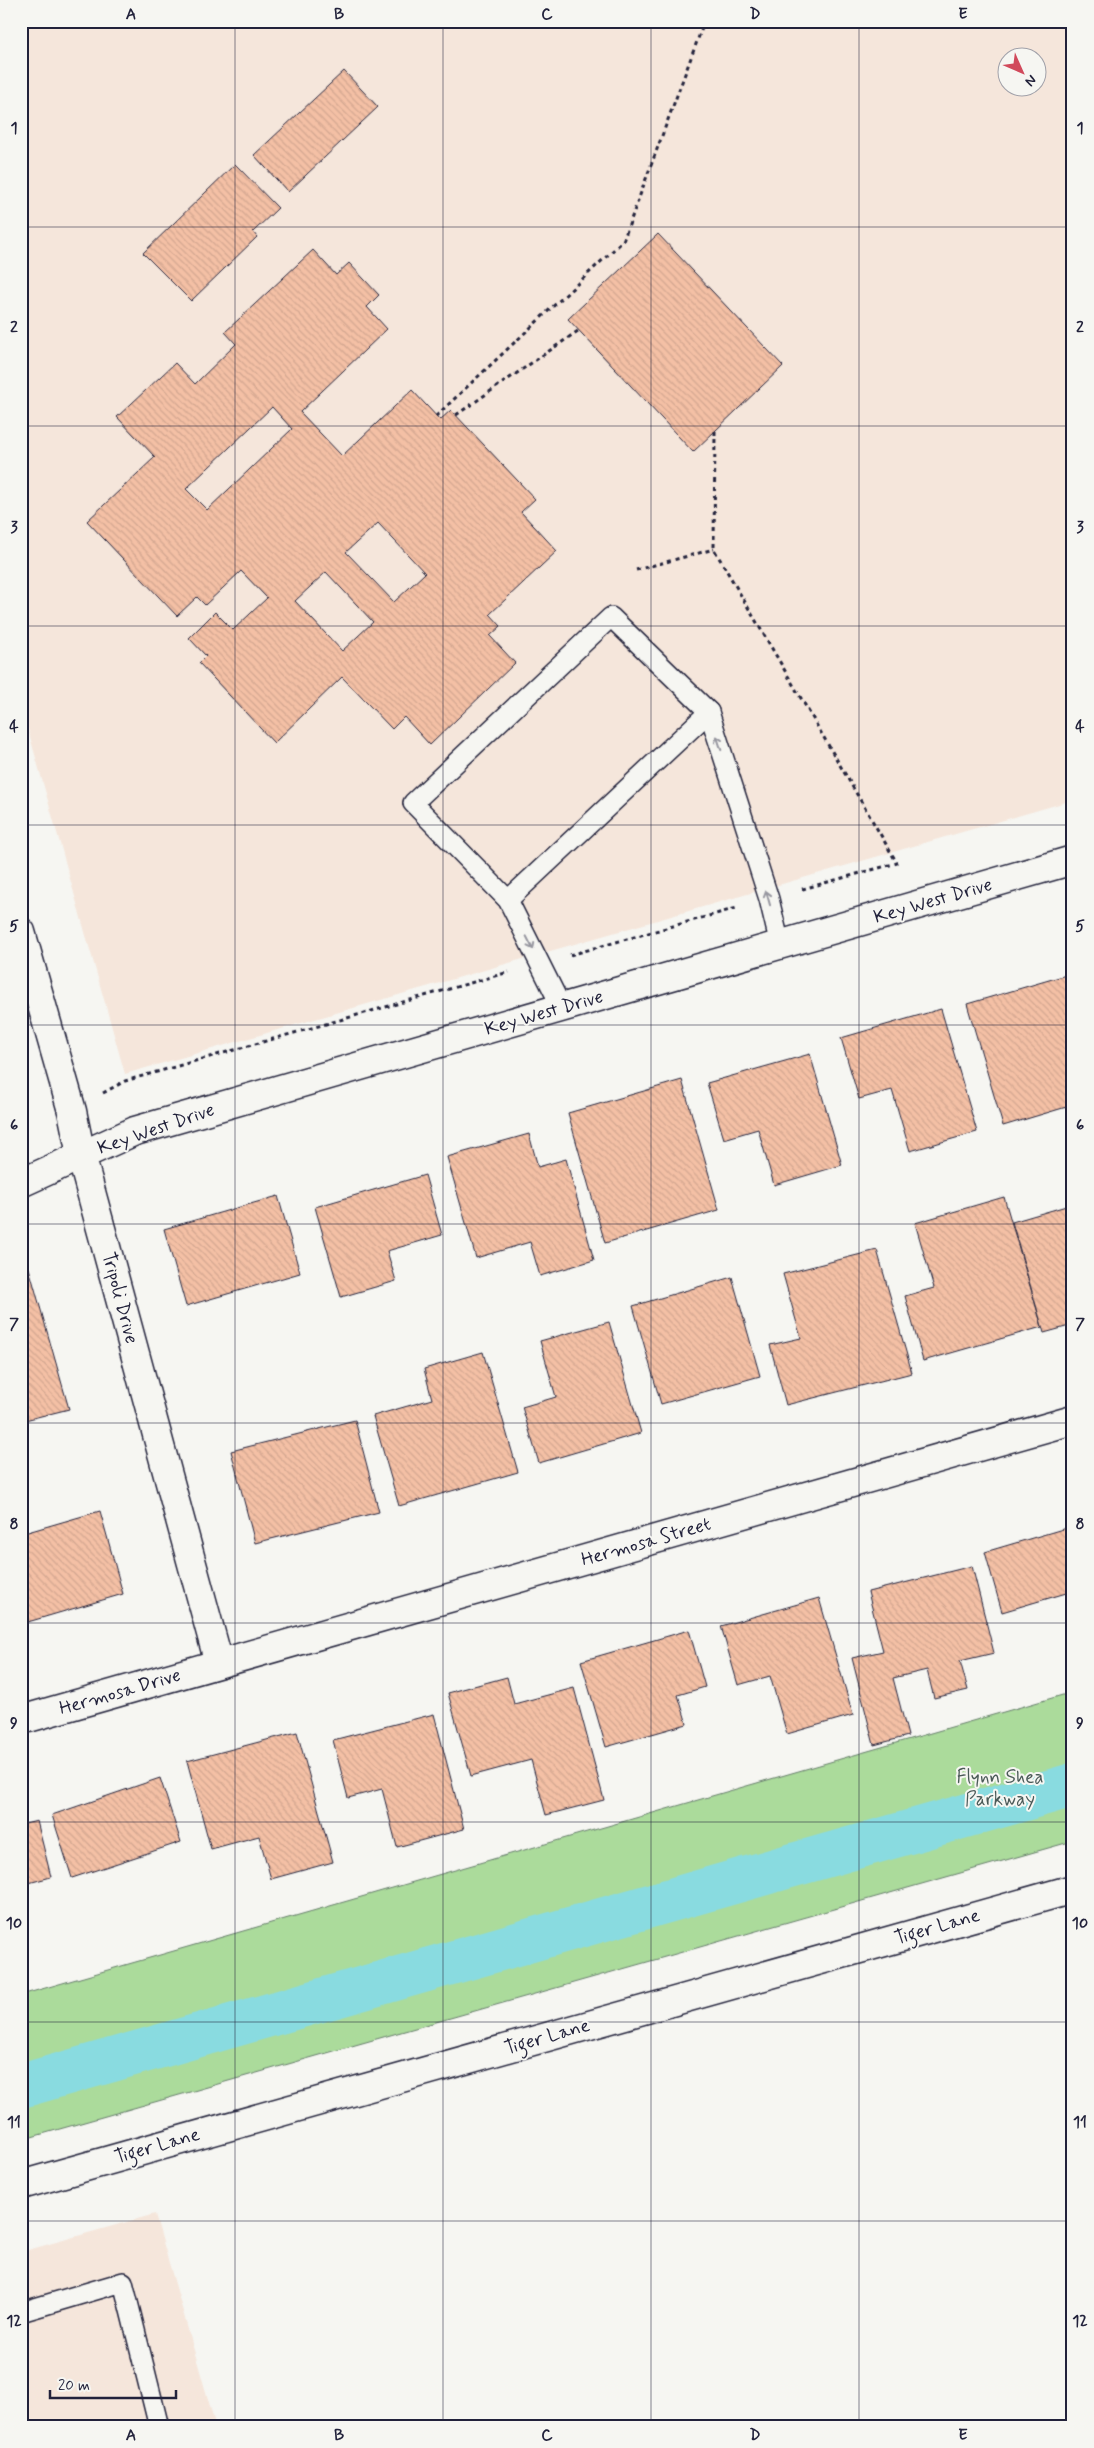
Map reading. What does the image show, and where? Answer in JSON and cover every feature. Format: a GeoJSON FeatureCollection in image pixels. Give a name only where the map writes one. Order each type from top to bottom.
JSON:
{"type":"FeatureCollection","features":[{"type":"Feature","properties":{"kind":"street","name":"Key West Drive"},"geometry":{"type":"LineString","coordinates":[[21,1183],[135,1132],[1073,860]]}},
{"type":"Feature","properties":{"kind":"street","name":"Tripoli Drive"},"geometry":{"type":"LineString","coordinates":[[21,932],[72,1111],[81,1155],[219,1663]]}},
{"type":"Feature","properties":{"kind":"street","name":"Hermosa Street"},"geometry":{"type":"LineString","coordinates":[[219,1663],[1073,1420]]}},
{"type":"Feature","properties":{"kind":"street","name":"Hermosa Drive"},"geometry":{"type":"LineString","coordinates":[[21,1720],[219,1663]]}},
{"type":"Feature","properties":{"kind":"street","name":"Tiger Lane"},"geometry":{"type":"LineString","coordinates":[[21,2185],[1073,1889]]}},
{"type":"Feature","properties":{"kind":"lane"},"geometry":{"type":"LineString","coordinates":[[562,1008],[508,900],[413,803],[611,617],[709,712],[769,899],[780,945]]}},
{"type":"Feature","properties":{"kind":"lane"},"geometry":{"type":"LineString","coordinates":[[508,900],[709,712]]}},
{"type":"Feature","properties":{"kind":"lane"},"geometry":{"type":"LineString","coordinates":[[21,2312],[123,2282],[160,2427]]}},
{"type":"Feature","properties":{"kind":"path"},"geometry":{"type":"LineString","coordinates":[[436,416],[623,241],[702,28]]}},
{"type":"Feature","properties":{"kind":"path"},"geometry":{"type":"LineString","coordinates":[[456,414],[578,331]]}},
{"type":"Feature","properties":{"kind":"path"},"geometry":{"type":"LineString","coordinates":[[636,570],[714,549]]}},
{"type":"Feature","properties":{"kind":"shaded area"},"geometry":{"type":"Polygon","coordinates":[[[21,21],[1073,21],[1073,800],[125,1074],[21,705],[21,21]]]}},
{"type":"Feature","properties":{"kind":"shaded area"},"geometry":{"type":"Polygon","coordinates":[[[155,2214],[216,2427],[21,2427],[21,2252],[155,2214]]]}},
{"type":"Feature","properties":{"kind":"green space","name":"Flynn Shea Parkway"},"geometry":{"type":"Polygon","coordinates":[[[1073,1692],[1073,1841],[21,2140],[21,1995],[1073,1692]]]}},
{"type":"Feature","properties":{"kind":"building"},"geometry":{"type":"Polygon","coordinates":[[[344,71],[378,107],[288,192],[254,155],[344,71]]]}},
{"type":"Feature","properties":{"kind":"building"},"geometry":{"type":"Polygon","coordinates":[[[235,164],[278,208],[253,232],[257,237],[191,301],[143,253],[235,164]]]}},
{"type":"Feature","properties":{"kind":"building"},"geometry":{"type":"Polygon","coordinates":[[[658,234],[783,366],[693,452],[568,319],[658,234]]]}},
{"type":"Feature","properties":{"kind":"building"},"geometry":{"type":"Polygon","coordinates":[[[313,250],[336,275],[349,263],[379,295],[367,307],[387,329],[300,412],[342,456],[412,390],[440,420],[451,410],[535,499],[521,512],[557,551],[490,614],[501,626],[490,636],[515,663],[430,745],[404,717],[392,729],[342,677],[274,743],[199,663],[206,656],[189,638],[215,612],[233,630],[267,598],[241,571],[205,605],[197,597],[177,616],[87,521],[155,457],[117,417],[175,363],[195,384],[236,344],[225,332],[313,250]],[[272,407],[186,489],[207,510],[292,429],[272,407]],[[378,523],[346,552],[394,602],[425,573],[378,523]],[[326,572],[295,601],[342,651],[373,622],[326,572]]]}},
{"type":"Feature","properties":{"kind":"building"},"geometry":{"type":"Polygon","coordinates":[[[1073,973],[1073,1105],[1003,1126],[967,1004],[1073,973]]]}},
{"type":"Feature","properties":{"kind":"building"},"geometry":{"type":"Polygon","coordinates":[[[941,1009],[977,1132],[910,1151],[892,1090],[859,1099],[841,1038],[941,1009]]]}},
{"type":"Feature","properties":{"kind":"building"},"geometry":{"type":"Polygon","coordinates":[[[810,1054],[842,1165],[774,1185],[758,1129],[724,1139],[707,1083],[810,1054]]]}},
{"type":"Feature","properties":{"kind":"building"},"geometry":{"type":"Polygon","coordinates":[[[682,1080],[719,1210],[605,1243],[568,1113],[682,1080]]]}},
{"type":"Feature","properties":{"kind":"building"},"geometry":{"type":"Polygon","coordinates":[[[529,1134],[538,1167],[566,1159],[594,1260],[540,1276],[530,1242],[476,1258],[447,1157],[529,1134]]]}},
{"type":"Feature","properties":{"kind":"building"},"geometry":{"type":"Polygon","coordinates":[[[425,1175],[442,1235],[387,1251],[396,1281],[341,1297],[315,1207],[425,1175]]]}},
{"type":"Feature","properties":{"kind":"building"},"geometry":{"type":"Polygon","coordinates":[[[278,1196],[300,1273],[186,1306],[164,1229],[278,1196]]]}},
{"type":"Feature","properties":{"kind":"building"},"geometry":{"type":"Polygon","coordinates":[[[1004,1197],[1042,1327],[923,1361],[905,1296],[934,1288],[915,1223],[1004,1197]]]}},
{"type":"Feature","properties":{"kind":"building"},"geometry":{"type":"Polygon","coordinates":[[[1073,1204],[1073,1325],[1044,1333],[1012,1222],[1073,1204]]]}},
{"type":"Feature","properties":{"kind":"building"},"geometry":{"type":"Polygon","coordinates":[[[877,1250],[912,1373],[786,1405],[770,1345],[801,1338],[783,1274],[877,1250]]]}},
{"type":"Feature","properties":{"kind":"building"},"geometry":{"type":"Polygon","coordinates":[[[29,1268],[69,1409],[21,1421],[21,1270],[29,1268]]]}},
{"type":"Feature","properties":{"kind":"building"},"geometry":{"type":"Polygon","coordinates":[[[732,1277],[760,1376],[661,1404],[633,1306],[732,1277]]]}},
{"type":"Feature","properties":{"kind":"building"},"geometry":{"type":"Polygon","coordinates":[[[609,1322],[641,1433],[539,1463],[522,1407],[556,1397],[540,1341],[609,1322]]]}},
{"type":"Feature","properties":{"kind":"building"},"geometry":{"type":"Polygon","coordinates":[[[483,1352],[518,1472],[399,1506],[373,1416],[432,1399],[424,1369],[483,1352]]]}},
{"type":"Feature","properties":{"kind":"building"},"geometry":{"type":"Polygon","coordinates":[[[355,1420],[379,1512],[255,1543],[231,1451],[355,1420]]]}},
{"type":"Feature","properties":{"kind":"building"},"geometry":{"type":"Polygon","coordinates":[[[100,1511],[123,1594],[21,1624],[21,1534],[100,1511]]]}},
{"type":"Feature","properties":{"kind":"building"},"geometry":{"type":"Polygon","coordinates":[[[1073,1526],[1073,1591],[1002,1612],[985,1552],[1073,1526]]]}},
{"type":"Feature","properties":{"kind":"building"},"geometry":{"type":"Polygon","coordinates":[[[972,1566],[994,1653],[960,1661],[968,1690],[934,1698],[927,1670],[893,1678],[908,1736],[874,1745],[852,1658],[883,1651],[868,1592],[972,1566]]]}},
{"type":"Feature","properties":{"kind":"building"},"geometry":{"type":"Polygon","coordinates":[[[819,1598],[853,1715],[787,1734],[770,1676],[738,1685],[721,1626],[819,1598]]]}},
{"type":"Feature","properties":{"kind":"building"},"geometry":{"type":"Polygon","coordinates":[[[689,1630],[705,1687],[678,1695],[687,1724],[606,1747],[581,1661],[689,1630]]]}},
{"type":"Feature","properties":{"kind":"building"},"geometry":{"type":"Polygon","coordinates":[[[507,1677],[514,1704],[574,1688],[604,1800],[546,1815],[531,1760],[471,1776],[448,1693],[507,1677]]]}},
{"type":"Feature","properties":{"kind":"building"},"geometry":{"type":"Polygon","coordinates":[[[434,1714],[464,1829],[397,1847],[382,1789],[348,1798],[333,1740],[434,1714]]]}},
{"type":"Feature","properties":{"kind":"building"},"geometry":{"type":"Polygon","coordinates":[[[297,1732],[333,1862],[271,1879],[259,1836],[211,1849],[187,1761],[297,1732]]]}},
{"type":"Feature","properties":{"kind":"building"},"geometry":{"type":"Polygon","coordinates":[[[160,1778],[181,1842],[72,1878],[52,1815],[160,1778]]]}},
{"type":"Feature","properties":{"kind":"building"},"geometry":{"type":"Polygon","coordinates":[[[37,1821],[51,1877],[21,1885],[21,1825],[37,1821]]]}},
{"type":"Feature","properties":{"kind":"waterway"},"geometry":{"type":"LineString","coordinates":[[21,2086],[1073,1785]]}}]}
